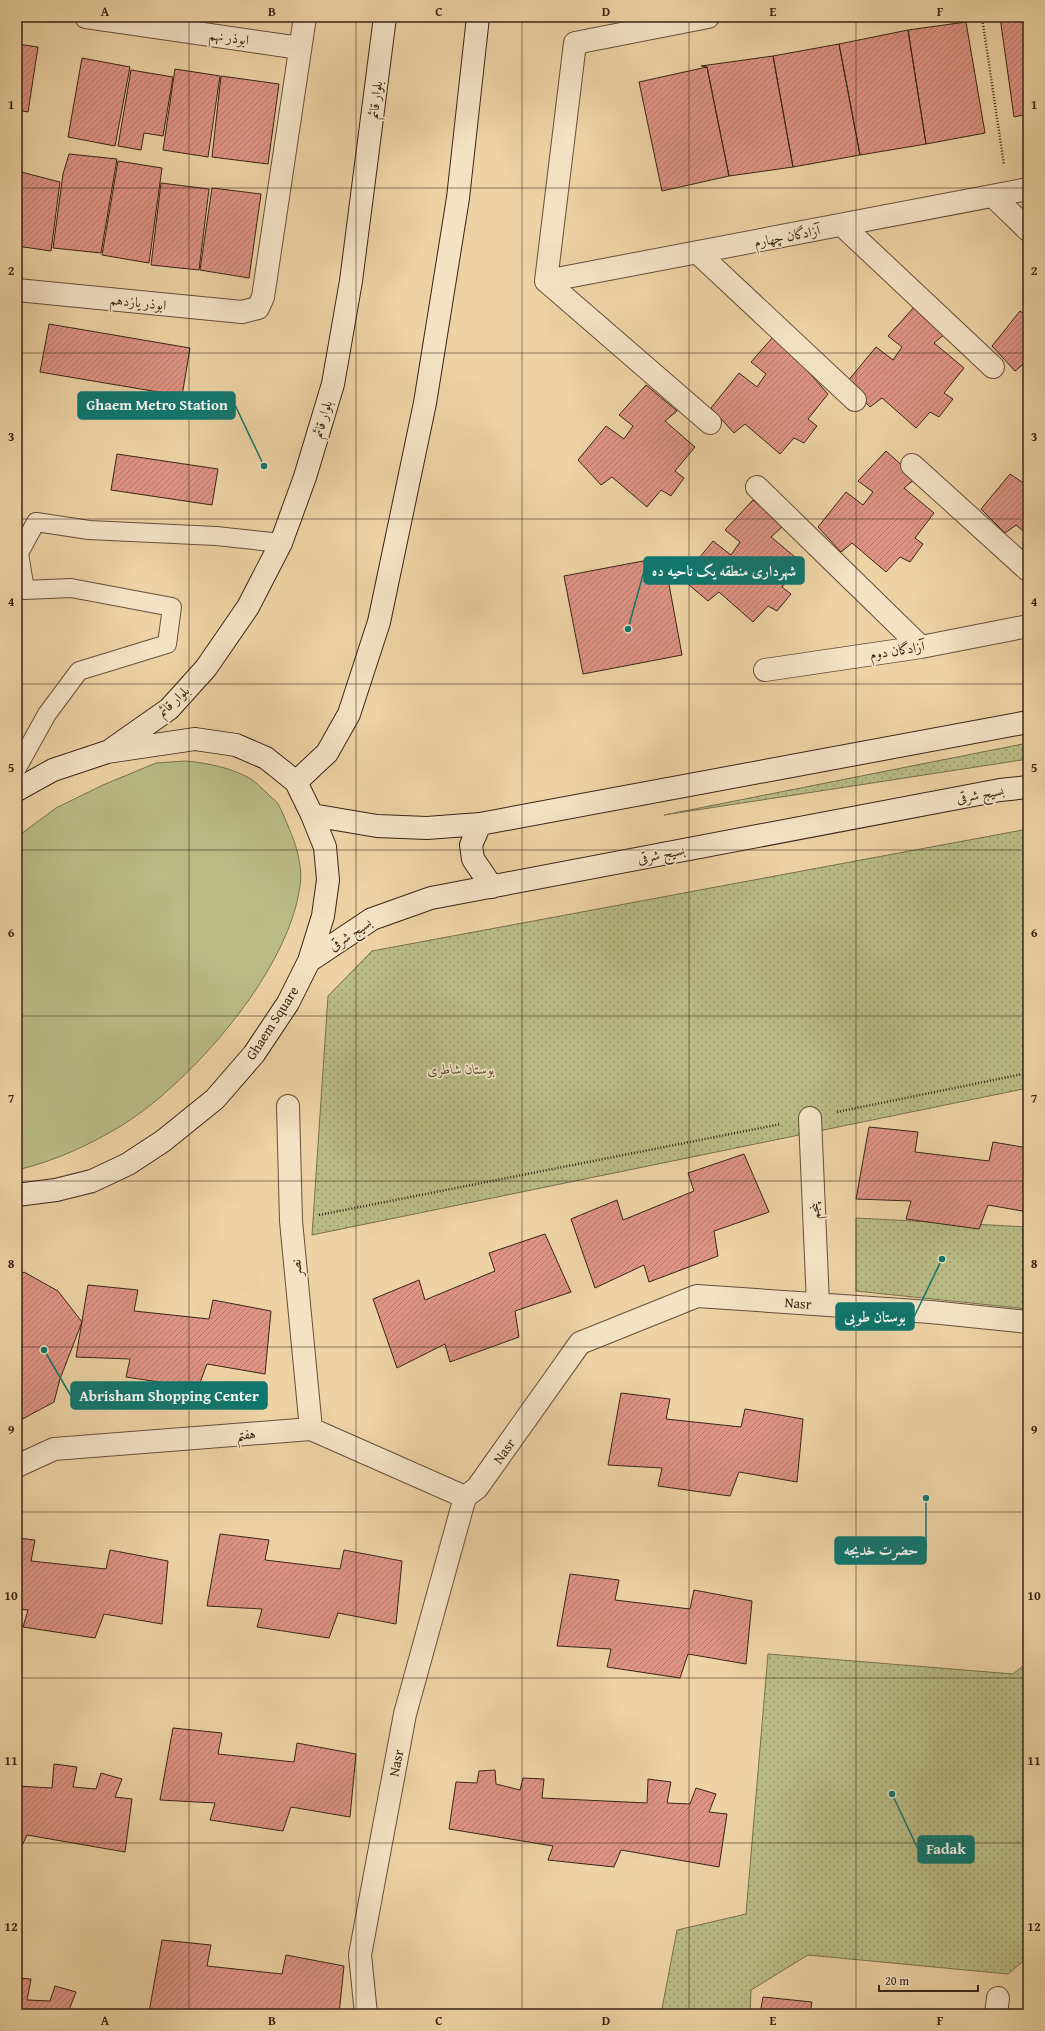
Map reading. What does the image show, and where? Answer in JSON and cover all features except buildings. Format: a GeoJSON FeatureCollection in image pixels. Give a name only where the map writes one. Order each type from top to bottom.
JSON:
{"type":"FeatureCollection","features":[{"type":"Feature","properties":{"kind":"street","name":"ابوذر نهم"},"geometry":{"type":"LineString","coordinates":[[86,17],[300,48]]}},
{"type":"Feature","properties":{"kind":"street"},"geometry":{"type":"LineString","coordinates":[[300,48],[305,17]]}},
{"type":"Feature","properties":{"kind":"street","name":"بلوار قائم"},"geometry":{"type":"LineString","coordinates":[[107,752],[169,709],[206,668],[248,607],[281,543],[305,477],[333,384],[352,281],[384,17]]}},
{"type":"Feature","properties":{"kind":"street"},"geometry":{"type":"LineString","coordinates":[[296,782],[327,753],[349,714],[379,622],[426,395],[458,198],[478,17]]}},
{"type":"Feature","properties":{"kind":"street"},"geometry":{"type":"LineString","coordinates":[[708,17],[575,43],[546,281],[710,423]]}},
{"type":"Feature","properties":{"kind":"street","name":"ابوذر یازدهم"},"geometry":{"type":"LineString","coordinates":[[17,290],[242,312],[258,308],[263,297],[300,48]]}},
{"type":"Feature","properties":{"kind":"street"},"geometry":{"type":"LineString","coordinates":[[1010,193],[1028,230]]}},
{"type":"Feature","properties":{"kind":"street","name":"آزادگان چهارم"},"geometry":{"type":"LineString","coordinates":[[546,281],[843,226],[1010,193]]}},
{"type":"Feature","properties":{"kind":"street"},"geometry":{"type":"LineString","coordinates":[[843,226],[993,367]]}},
{"type":"Feature","properties":{"kind":"street"},"geometry":{"type":"LineString","coordinates":[[698,253],[855,400]]}},
{"type":"Feature","properties":{"kind":"street"},"geometry":{"type":"LineString","coordinates":[[912,465],[1028,570]]}},
{"type":"Feature","properties":{"kind":"street"},"geometry":{"type":"LineString","coordinates":[[757,487],[921,647]]}},
{"type":"Feature","properties":{"kind":"street","name":"آزادگان دوم"},"geometry":{"type":"LineString","coordinates":[[765,670],[921,647],[1028,626]]}},
{"type":"Feature","properties":{"kind":"street"},"geometry":{"type":"LineString","coordinates":[[312,815],[377,826],[427,828],[480,824],[1028,722]]}},
{"type":"Feature","properties":{"kind":"street","name":"Ghaem Square"},"geometry":{"type":"LineString","coordinates":[[17,790],[53,770],[107,752],[194,739],[236,745],[266,758],[296,782],[325,846],[328,880],[323,916],[309,961],[288,1003],[254,1054],[215,1099],[163,1141],[128,1164],[92,1181],[56,1190],[17,1195]]}},
{"type":"Feature","properties":{"kind":"street","name":"بسیج شرقی"},"geometry":{"type":"LineString","coordinates":[[309,961],[372,919],[431,898],[1000,790],[1028,788]]}},
{"type":"Feature","properties":{"kind":"street"},"geometry":{"type":"LineString","coordinates":[[480,824],[471,845],[473,859],[492,886]]}},
{"type":"Feature","properties":{"kind":"street","name":"نصر"},"geometry":{"type":"LineString","coordinates":[[288,1106],[291,1220],[311,1429]]}},
{"type":"Feature","properties":{"kind":"street","name":"پنجم"},"geometry":{"type":"LineString","coordinates":[[810,1118],[818,1304]]}},
{"type":"Feature","properties":{"kind":"street","name":"Nasr"},"geometry":{"type":"LineString","coordinates":[[366,2014],[360,1955],[405,1714],[465,1497],[477,1488],[580,1342],[697,1296],[931,1312],[1028,1322]]}},
{"type":"Feature","properties":{"kind":"street","name":"هفتم"},"geometry":{"type":"LineString","coordinates":[[17,1466],[54,1449],[311,1429],[465,1497]]}},
{"type":"Feature","properties":{"kind":"lane"},"geometry":{"type":"LineString","coordinates":[[17,768],[47,714],[79,672],[167,644],[172,608],[71,588],[25,590],[19,553],[36,522],[89,530],[216,536],[281,543]]}},
{"type":"Feature","properties":{"kind":"path"},"geometry":{"type":"LineString","coordinates":[[982,17],[1010,193]]}},
{"type":"Feature","properties":{"kind":"path"},"geometry":{"type":"LineString","coordinates":[[291,1220],[810,1118],[1028,1073]]}},
{"type":"Feature","properties":{"kind":"green space"},"geometry":{"type":"Polygon","coordinates":[[[1028,743],[1028,759],[664,815],[1028,743]]]}},
{"type":"Feature","properties":{"kind":"green space"},"geometry":{"type":"Polygon","coordinates":[[[186,761],[220,767],[244,775],[255,782],[277,803],[294,842],[299,858],[301,875],[299,892],[290,924],[275,957],[256,990],[206,1053],[178,1081],[151,1105],[124,1124],[98,1139],[59,1157],[17,1170],[17,837],[56,808],[103,785],[156,763],[186,761]]]}},
{"type":"Feature","properties":{"kind":"green space","name":"بوستان شاطری"},"geometry":{"type":"Polygon","coordinates":[[[1028,829],[1028,1088],[312,1235],[328,996],[372,951],[1028,829]]]}},
{"type":"Feature","properties":{"kind":"green space"},"geometry":{"type":"Polygon","coordinates":[[[856,1218],[1028,1227],[1028,1309],[856,1291],[856,1218]]]}},
{"type":"Feature","properties":{"kind":"green space"},"geometry":{"type":"Polygon","coordinates":[[[768,1654],[1013,1674],[1028,1662],[1028,1957],[1008,1974],[808,1955],[751,1990],[750,2014],[661,2014],[677,1930],[746,1914],[768,1654]]]}},
{"type":"Feature","properties":{"kind":"place","name":"Ghaem Metro Station"},"geometry":{"type":"Point","coordinates":[264,466]}},
{"type":"Feature","properties":{"kind":"place","name":"شهرداری منطقه یک ناحیه ده"},"geometry":{"type":"Point","coordinates":[628,629]}},
{"type":"Feature","properties":{"kind":"place","name":"بوستان طوبی"},"geometry":{"type":"Point","coordinates":[942,1259]}},
{"type":"Feature","properties":{"kind":"place","name":"Abrisham Shopping Center"},"geometry":{"type":"Point","coordinates":[44,1350]}},
{"type":"Feature","properties":{"kind":"place","name":"حضرت خدیجه"},"geometry":{"type":"Point","coordinates":[926,1498]}},
{"type":"Feature","properties":{"kind":"place","name":"Fadak"},"geometry":{"type":"Point","coordinates":[892,1794]}}]}
